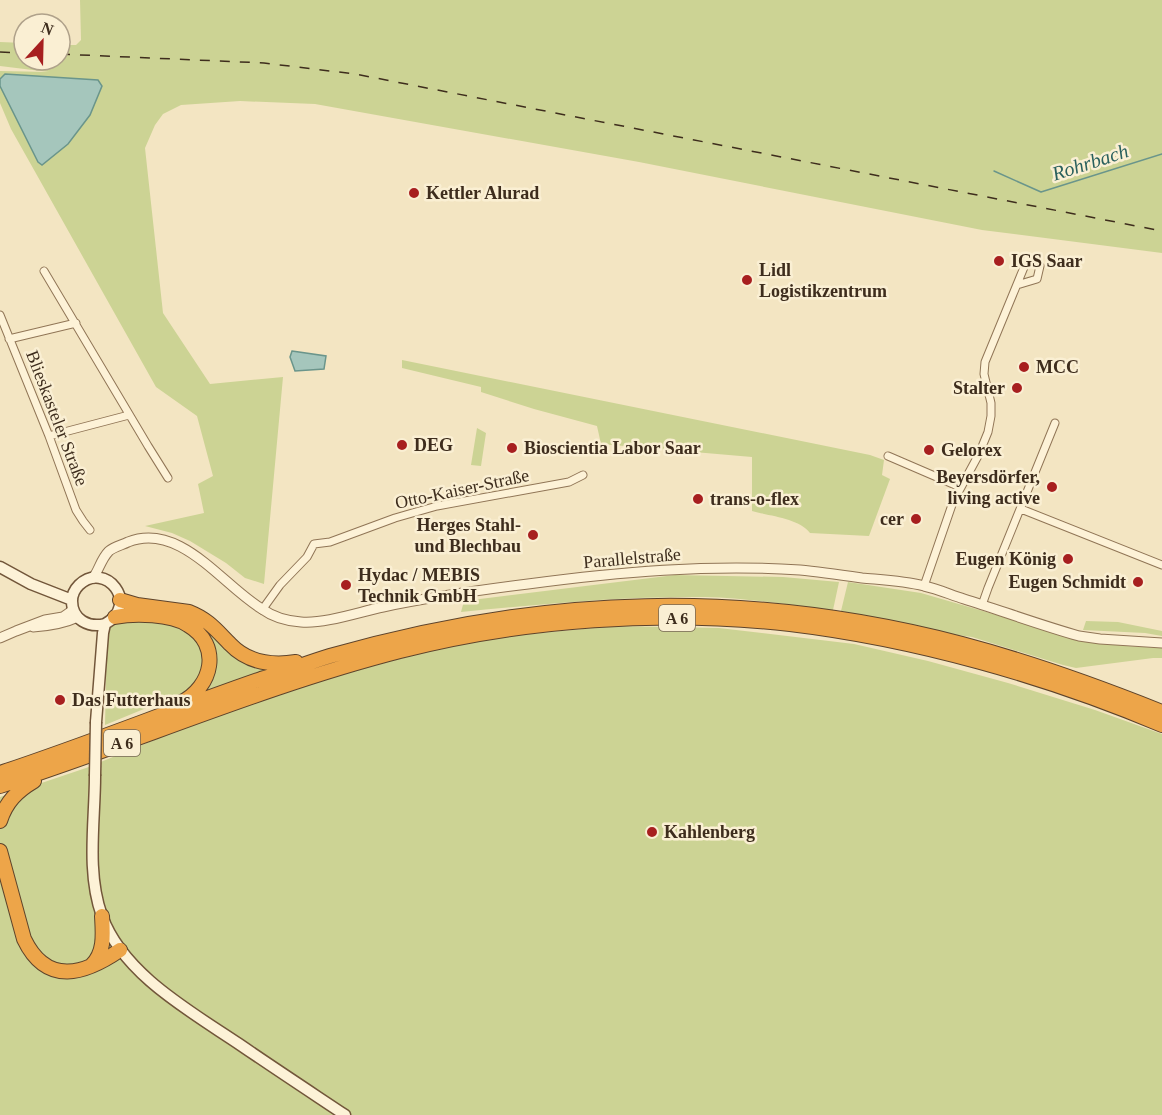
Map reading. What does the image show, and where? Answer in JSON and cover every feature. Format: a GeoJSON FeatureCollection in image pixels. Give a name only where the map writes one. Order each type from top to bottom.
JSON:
{"type":"FeatureCollection","features":[{"type":"Feature","properties":{"kind":"highway"},"geometry":{"type":"LineString","coordinates":[[120,600],[197,615],[213,625],[239,653],[262,663],[290,663],[327,657]]}},
{"type":"Feature","properties":{"kind":"highway","name":"A 6"},"geometry":{"type":"LineString","coordinates":[[0,773],[327,657],[397,638],[492,619],[539,612],[609,607],[658,605],[741,608],[855,621],[962,644],[1038,667],[1162,712]]}},
{"type":"Feature","properties":{"kind":"highway"},"geometry":{"type":"LineString","coordinates":[[110,620],[130,614],[179,620],[199,633],[210,654],[208,673],[196,691],[184,701],[135,725]]}},
{"type":"Feature","properties":{"kind":"highway","name":"A 6"},"geometry":{"type":"LineString","coordinates":[[0,786],[277,688],[399,651],[505,630],[606,620],[699,618],[738,620],[791,624],[853,634],[959,656],[1036,679],[1162,725]]}},
{"type":"Feature","properties":{"kind":"highway"},"geometry":{"type":"LineString","coordinates":[[0,821],[6,806],[19,790],[54,768]]}},
{"type":"Feature","properties":{"kind":"highway"},"geometry":{"type":"LineString","coordinates":[[0,851],[24,939],[42,963],[59,971],[75,972],[123,954]]}},
{"type":"Feature","properties":{"kind":"highway"},"geometry":{"type":"LineString","coordinates":[[0,881],[16,939],[30,963],[44,974],[58,979],[74,980],[87,977],[123,954]]}},
{"type":"Feature","properties":{"kind":"highway"},"geometry":{"type":"LineString","coordinates":[[91,967],[101,950],[102,916]]}},
{"type":"Feature","properties":{"kind":"main road"},"geometry":{"type":"LineString","coordinates":[[0,567],[74,609],[83,622],[98,626],[110,620]]}},
{"type":"Feature","properties":{"kind":"main road"},"geometry":{"type":"LineString","coordinates":[[19,577],[68,590],[93,578],[105,579],[119,593],[118,612],[110,620],[103,633],[96,722],[94,880],[102,916],[109,932],[123,954],[141,973],[184,1007],[345,1115]]}},
{"type":"Feature","properties":{"kind":"main road"},"geometry":{"type":"LineString","coordinates":[[74,609],[76,588]]}},
{"type":"Feature","properties":{"kind":"main road"},"geometry":{"type":"LineString","coordinates":[[90,625],[95,638],[99,678]]}},
{"type":"Feature","properties":{"kind":"street"},"geometry":{"type":"LineString","coordinates":[[44,271],[168,478]]}},
{"type":"Feature","properties":{"kind":"street"},"geometry":{"type":"LineString","coordinates":[[924,586],[953,502],[979,454],[992,416],[984,374],[985,362],[1017,285]]}},
{"type":"Feature","properties":{"kind":"street","name":"Blieskasteler Straße"},"geometry":{"type":"LineString","coordinates":[[0,315],[76,510],[90,530]]}},
{"type":"Feature","properties":{"kind":"street"},"geometry":{"type":"LineString","coordinates":[[9,339],[76,323]]}},
{"type":"Feature","properties":{"kind":"street"},"geometry":{"type":"LineString","coordinates":[[49,436],[129,415]]}},
{"type":"Feature","properties":{"kind":"street"},"geometry":{"type":"LineString","coordinates":[[982,605],[1055,423]]}},
{"type":"Feature","properties":{"kind":"street"},"geometry":{"type":"LineString","coordinates":[[888,456],[960,487]]}},
{"type":"Feature","properties":{"kind":"street","name":"Otto-Kaiser-Straße"},"geometry":{"type":"LineString","coordinates":[[262,610],[280,585],[307,557],[314,544],[330,542],[386,521],[437,506],[569,482],[582,475]]}},
{"type":"Feature","properties":{"kind":"street"},"geometry":{"type":"LineString","coordinates":[[1021,509],[1162,565]]}},
{"type":"Feature","properties":{"kind":"street","name":"Parallelstraße"},"geometry":{"type":"LineString","coordinates":[[93,578],[110,550],[143,538],[154,539],[177,545],[204,562],[243,597],[262,610],[279,618],[312,622],[386,606],[528,584],[614,574],[725,568],[800,570],[924,586],[1079,636],[1162,643]]}},
{"type":"Feature","properties":{"kind":"street"},"geometry":{"type":"LineString","coordinates":[[105,579],[106,567],[111,558],[126,543]]}},
{"type":"Feature","properties":{"kind":"street"},"geometry":{"type":"LineString","coordinates":[[0,638],[45,620],[63,617],[74,609]]}},
{"type":"Feature","properties":{"kind":"green space"},"geometry":{"type":"Polygon","coordinates":[[[80,0],[1162,0],[1162,253],[982,230],[639,162],[315,104],[240,101],[181,105],[163,114],[155,125],[145,148],[163,313],[210,384],[283,377],[264,584],[245,578],[226,563],[190,541],[172,533],[145,526],[204,513],[198,484],[213,476],[197,416],[156,387],[11,129],[0,103],[0,71],[72,72],[72,45],[76,45],[81,40],[80,0]]]}},
{"type":"Feature","properties":{"kind":"green space"},"geometry":{"type":"Polygon","coordinates":[[[0,42],[12,42],[12,67],[0,66],[0,42]]]}},
{"type":"Feature","properties":{"kind":"green space"},"geometry":{"type":"Polygon","coordinates":[[[402,360],[870,455],[884,460],[882,475],[890,479],[869,536],[810,533],[799,524],[752,511],[752,457],[601,444],[597,426],[481,392],[481,387],[402,368],[402,360]]]}},
{"type":"Feature","properties":{"kind":"green space"},"geometry":{"type":"Polygon","coordinates":[[[477,428],[486,433],[481,466],[471,465],[477,428]]]}},
{"type":"Feature","properties":{"kind":"green space"},"geometry":{"type":"Polygon","coordinates":[[[675,575],[783,577],[839,582],[833,610],[737,599],[674,597],[583,601],[461,612],[464,601],[675,575]]]}},
{"type":"Feature","properties":{"kind":"green space"},"geometry":{"type":"Polygon","coordinates":[[[848,582],[921,593],[1086,641],[1162,648],[1162,658],[1076,668],[1063,665],[972,637],[841,611],[848,582]]]}},
{"type":"Feature","properties":{"kind":"green space"},"geometry":{"type":"Polygon","coordinates":[[[185,615],[272,672],[202,694],[214,656],[185,615]]]}},
{"type":"Feature","properties":{"kind":"green space"},"geometry":{"type":"Polygon","coordinates":[[[146,618],[189,630],[204,649],[202,674],[190,690],[105,725],[109,629],[113,624],[122,620],[146,618]]]}},
{"type":"Feature","properties":{"kind":"green space"},"geometry":{"type":"Polygon","coordinates":[[[1086,621],[1118,622],[1162,631],[1162,636],[1083,630],[1086,621]]]}},
{"type":"Feature","properties":{"kind":"green space"},"geometry":{"type":"Polygon","coordinates":[[[615,626],[719,628],[854,644],[1008,683],[1162,734],[1162,1115],[0,1115],[0,797],[86,768],[218,714],[337,675],[497,637],[615,626]]]}},
{"type":"Feature","properties":{"kind":"water"},"geometry":{"type":"Polygon","coordinates":[[[5,74],[98,80],[102,86],[90,115],[68,144],[42,165],[38,162],[0,86],[0,79],[5,74]]]}},
{"type":"Feature","properties":{"kind":"water"},"geometry":{"type":"Polygon","coordinates":[[[292,351],[326,356],[324,369],[295,371],[290,357],[292,351]]]}},
{"type":"Feature","properties":{"kind":"waterway","name":"Rohrbach"},"geometry":{"type":"LineString","coordinates":[[994,171],[1041,192],[1162,154]]}},
{"type":"Feature","properties":{"kind":"railway"},"geometry":{"type":"LineString","coordinates":[[0,52],[12,52]]}},
{"type":"Feature","properties":{"kind":"railway"},"geometry":{"type":"LineString","coordinates":[[72,55],[264,63],[355,74],[1162,231]]}},
{"type":"Feature","properties":{"kind":"place","name":"Kettler Alurad"},"geometry":{"type":"Point","coordinates":[414,193]}},
{"type":"Feature","properties":{"kind":"place","name":"IGS Saar"},"geometry":{"type":"Point","coordinates":[999,261]}},
{"type":"Feature","properties":{"kind":"place","name":"Lidl Logistikzentrum"},"geometry":{"type":"Point","coordinates":[747,280]}},
{"type":"Feature","properties":{"kind":"place","name":"MCC"},"geometry":{"type":"Point","coordinates":[1024,367]}},
{"type":"Feature","properties":{"kind":"place","name":"Stalter"},"geometry":{"type":"Point","coordinates":[1017,388]}},
{"type":"Feature","properties":{"kind":"place","name":"DEG"},"geometry":{"type":"Point","coordinates":[402,445]}},
{"type":"Feature","properties":{"kind":"place","name":"Bioscientia Labor Saar"},"geometry":{"type":"Point","coordinates":[512,448]}},
{"type":"Feature","properties":{"kind":"place","name":"Gelorex"},"geometry":{"type":"Point","coordinates":[929,450]}},
{"type":"Feature","properties":{"kind":"place","name":"Beyersdörfer, living active"},"geometry":{"type":"Point","coordinates":[1052,487]}},
{"type":"Feature","properties":{"kind":"place","name":"trans-o-flex"},"geometry":{"type":"Point","coordinates":[698,499]}},
{"type":"Feature","properties":{"kind":"place","name":"cer"},"geometry":{"type":"Point","coordinates":[916,519]}},
{"type":"Feature","properties":{"kind":"place","name":"Herges Stahl- und Blechbau"},"geometry":{"type":"Point","coordinates":[533,535]}},
{"type":"Feature","properties":{"kind":"place","name":"Eugen König"},"geometry":{"type":"Point","coordinates":[1068,559]}},
{"type":"Feature","properties":{"kind":"place","name":"Eugen Schmidt"},"geometry":{"type":"Point","coordinates":[1138,582]}},
{"type":"Feature","properties":{"kind":"place","name":"Hydac / MEBIS Technik GmbH"},"geometry":{"type":"Point","coordinates":[346,585]}},
{"type":"Feature","properties":{"kind":"place","name":"Das Futterhaus"},"geometry":{"type":"Point","coordinates":[60,700]}},
{"type":"Feature","properties":{"kind":"place","name":"Kahlenberg"},"geometry":{"type":"Point","coordinates":[652,832]}}]}
